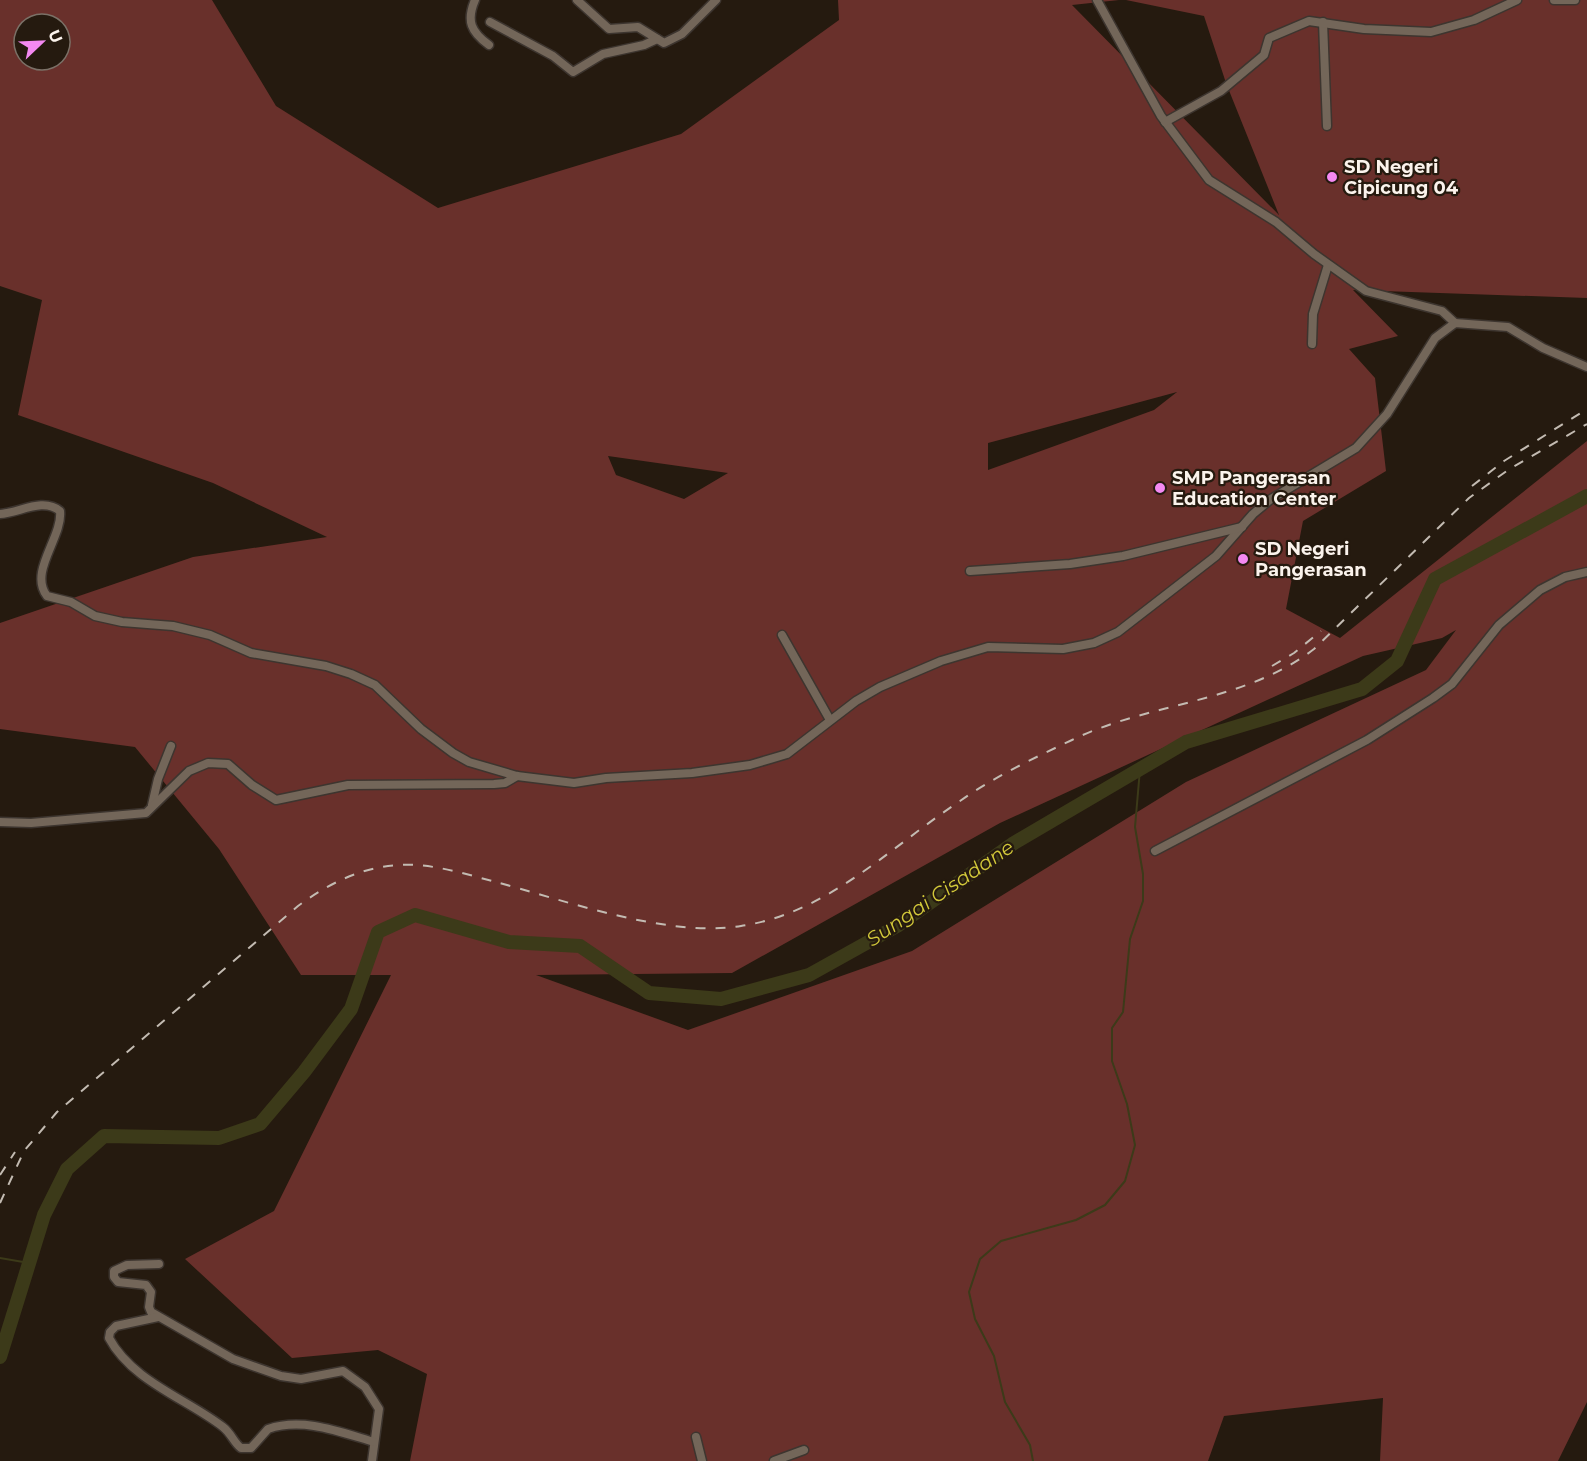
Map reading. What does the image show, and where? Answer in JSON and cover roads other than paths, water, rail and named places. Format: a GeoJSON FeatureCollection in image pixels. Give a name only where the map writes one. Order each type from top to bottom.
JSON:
{"type":"FeatureCollection","features":[{"type":"Feature","properties":{"kind":"street"},"geometry":{"type":"LineString","coordinates":[[474,0],[470,24],[476,35],[489,45]]}},
{"type":"Feature","properties":{"kind":"street"},"geometry":{"type":"LineString","coordinates":[[577,0],[609,29],[633,26],[649,32],[664,43],[675,39],[716,0]]}},
{"type":"Feature","properties":{"kind":"street"},"geometry":{"type":"LineString","coordinates":[[1097,0],[1164,122],[1209,180],[1276,222],[1328,265],[1366,291],[1442,311],[1455,323],[1508,327],[1543,348],[1587,367]]}},
{"type":"Feature","properties":{"kind":"street"},"geometry":{"type":"LineString","coordinates":[[1164,122],[1221,91],[1264,55],[1269,38],[1308,21],[1364,29],[1431,32],[1474,20],[1517,0]]}},
{"type":"Feature","properties":{"kind":"street"},"geometry":{"type":"LineString","coordinates":[[1554,0],[1575,0]]}},
{"type":"Feature","properties":{"kind":"street"},"geometry":{"type":"LineString","coordinates":[[490,22],[553,56],[573,72],[603,54],[644,45],[657,39]]}},
{"type":"Feature","properties":{"kind":"street"},"geometry":{"type":"LineString","coordinates":[[1323,22],[1327,126]]}},
{"type":"Feature","properties":{"kind":"street"},"geometry":{"type":"LineString","coordinates":[[1312,344],[1313,314],[1328,265]]}},
{"type":"Feature","properties":{"kind":"street"},"geometry":{"type":"LineString","coordinates":[[0,514],[38,506],[52,507],[60,511],[58,529],[43,571],[43,590],[47,596],[71,602],[95,616],[122,622],[173,626],[210,635],[251,653],[335,668],[375,685],[421,729],[453,753],[470,762],[517,776],[573,783],[606,778],[692,773],[750,765],[786,754],[830,720],[880,687],[972,650],[996,646],[1057,649],[1094,642],[1110,636],[1216,556],[1253,514],[1279,494],[1356,448],[1387,414],[1435,338],[1455,323]]}},
{"type":"Feature","properties":{"kind":"street"},"geometry":{"type":"LineString","coordinates":[[970,571],[1070,564],[1123,556],[1242,527]]}},
{"type":"Feature","properties":{"kind":"street"},"geometry":{"type":"LineString","coordinates":[[1155,851],[1367,740],[1433,698],[1452,684],[1499,625],[1540,590],[1565,577],[1587,572]]}},
{"type":"Feature","properties":{"kind":"street"},"geometry":{"type":"LineString","coordinates":[[782,635],[830,720]]}},
{"type":"Feature","properties":{"kind":"street"},"geometry":{"type":"LineString","coordinates":[[0,822],[36,822],[148,812],[171,746]]}},
{"type":"Feature","properties":{"kind":"street"},"geometry":{"type":"LineString","coordinates":[[152,805],[189,771],[208,763],[228,764],[252,785],[276,800],[348,785],[494,784],[505,783],[517,776]]}},
{"type":"Feature","properties":{"kind":"street"},"geometry":{"type":"LineString","coordinates":[[159,1264],[123,1265],[115,1269],[113,1274],[118,1282],[139,1283],[149,1287],[152,1296],[149,1309],[158,1317],[232,1359],[281,1376],[301,1379],[334,1372],[347,1373],[365,1387],[378,1404],[372,1461]]}},
{"type":"Feature","properties":{"kind":"street"},"geometry":{"type":"LineString","coordinates":[[158,1317],[116,1326],[110,1332],[110,1338],[132,1365],[170,1394],[223,1427],[241,1448],[251,1448],[268,1429],[293,1425],[314,1425],[374,1442]]}},
{"type":"Feature","properties":{"kind":"street"},"geometry":{"type":"LineString","coordinates":[[696,1437],[702,1461]]}},
{"type":"Feature","properties":{"kind":"street"},"geometry":{"type":"LineString","coordinates":[[774,1461],[804,1450]]}},
{"type":"Feature","properties":{"kind":"waterway","name":"Sungai Cisadane"},"geometry":{"type":"LineString","coordinates":[[0,1357],[44,1215],[67,1169],[104,1136],[219,1138],[260,1124],[304,1072],[351,1009],[378,932],[415,915],[509,942],[580,946],[649,993],[721,999],[809,975],[897,926],[1014,843],[1186,742],[1362,689],[1397,661],[1435,579],[1587,496]]}},
{"type":"Feature","properties":{"kind":"waterway"},"geometry":{"type":"LineString","coordinates":[[1033,1461],[1030,1445],[1005,1402],[994,1356],[975,1319],[969,1292],[980,1259],[1001,1241],[1076,1220],[1105,1205],[1125,1181],[1135,1145],[1127,1104],[1112,1061],[1112,1028],[1123,1012],[1130,939],[1143,901],[1143,874],[1135,827],[1140,769]]}},
{"type":"Feature","properties":{"kind":"waterway"},"geometry":{"type":"LineString","coordinates":[[0,1258],[29,1263]]}},
{"type":"Feature","properties":{"kind":"railway"},"geometry":{"type":"LineString","coordinates":[[1472,486],[1504,461],[1587,409]]}},
{"type":"Feature","properties":{"kind":"railway"},"geometry":{"type":"LineString","coordinates":[[0,1203],[24,1151],[57,1112],[298,906],[333,884],[358,873],[385,866],[434,867],[583,907],[681,927],[741,926],[772,919],[802,908],[856,876],[973,792],[1043,754],[1102,727],[1227,692],[1287,667],[1314,649],[1469,498],[1508,470],[1587,424]]}},
{"type":"Feature","properties":{"kind":"railway"},"geometry":{"type":"LineString","coordinates":[[1272,666],[1294,653],[1321,631]]}},
{"type":"Feature","properties":{"kind":"railway"},"geometry":{"type":"LineString","coordinates":[[0,1175],[15,1152]]}},
{"type":"Feature","properties":{"kind":"place","name":"SD Negeri Cipicung 04"},"geometry":{"type":"Point","coordinates":[1332,177]}},
{"type":"Feature","properties":{"kind":"place","name":"SMP Pangerasan Education Center"},"geometry":{"type":"Point","coordinates":[1160,488]}},
{"type":"Feature","properties":{"kind":"place","name":"SD Negeri Pangerasan"},"geometry":{"type":"Point","coordinates":[1243,559]}}]}
